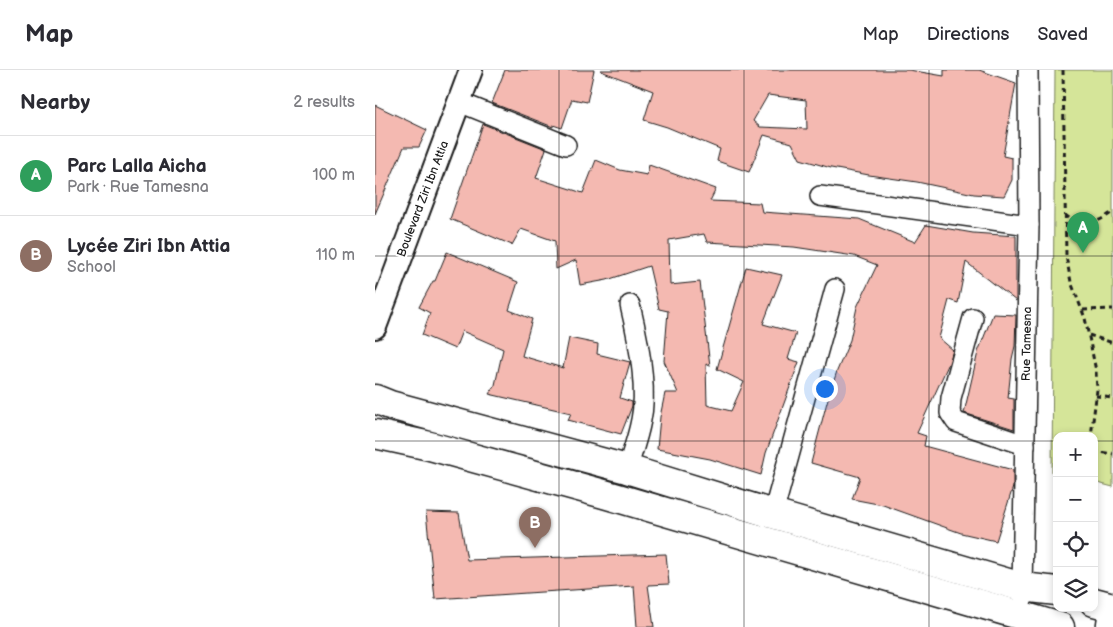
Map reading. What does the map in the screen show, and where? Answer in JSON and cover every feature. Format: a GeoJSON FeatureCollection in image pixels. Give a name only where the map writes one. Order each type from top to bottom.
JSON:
{"type":"FeatureCollection","features":[{"type":"Feature","properties":{"kind":"main road"},"geometry":{"type":"LineString","coordinates":[[375,399],[627,469],[1022,587],[1053,591]]}},
{"type":"Feature","properties":{"kind":"main road"},"geometry":{"type":"LineString","coordinates":[[375,434],[430,446],[604,494],[1060,627]]}},
{"type":"Feature","properties":{"kind":"street","name":"Boulevard Ziri Ibn Attia"},"geometry":{"type":"LineString","coordinates":[[375,327],[471,70]]}},
{"type":"Feature","properties":{"kind":"street","name":"Rue Tamesna"},"geometry":{"type":"LineString","coordinates":[[1026,70],[1029,225],[1022,587],[1028,618]]}},
{"type":"Feature","properties":{"kind":"street"},"geometry":{"type":"LineString","coordinates":[[459,102],[566,145]]}},
{"type":"Feature","properties":{"kind":"street"},"geometry":{"type":"LineString","coordinates":[[820,196],[1029,225]]}},
{"type":"Feature","properties":{"kind":"street"},"geometry":{"type":"LineString","coordinates":[[773,514],[835,289]]}},
{"type":"Feature","properties":{"kind":"street"},"geometry":{"type":"LineString","coordinates":[[627,469],[641,420],[643,394],[635,328],[630,305]]}},
{"type":"Feature","properties":{"kind":"street"},"geometry":{"type":"LineString","coordinates":[[973,318],[951,398],[950,413],[956,422],[1025,445]]}},
{"type":"Feature","properties":{"kind":"path"},"geometry":{"type":"LineString","coordinates":[[1063,70],[1067,269],[1075,294],[1083,310],[1096,371],[1096,396],[1092,432]]}},
{"type":"Feature","properties":{"kind":"path"},"geometry":{"type":"LineString","coordinates":[[1065,215],[1074,222],[1087,224],[1113,212]]}},
{"type":"Feature","properties":{"kind":"path"},"geometry":{"type":"LineString","coordinates":[[1083,310],[1113,310]]}},
{"type":"Feature","properties":{"kind":"path"},"geometry":{"type":"LineString","coordinates":[[1089,335],[1113,343]]}},
{"type":"Feature","properties":{"kind":"path"},"geometry":{"type":"LineString","coordinates":[[1096,396],[1113,398]]}},
{"type":"Feature","properties":{"kind":"path"},"geometry":{"type":"LineString","coordinates":[[1098,452],[1113,454]]}},
{"type":"Feature","properties":{"kind":"green space"},"geometry":{"type":"Polygon","coordinates":[[[1055,70],[1113,70],[1113,487],[1098,483],[1098,432],[1053,432],[1052,472],[1055,70]]]}},
{"type":"Feature","properties":{"kind":"building"},"geometry":{"type":"Polygon","coordinates":[[[505,70],[594,70],[587,102],[572,99],[562,128],[553,125],[553,127],[492,103],[505,70]]]}},
{"type":"Feature","properties":{"kind":"building"},"geometry":{"type":"Polygon","coordinates":[[[909,70],[944,76],[944,70],[979,70],[1016,83],[1003,156],[1012,158],[1012,180],[1004,196],[974,194],[917,182],[869,175],[831,168],[800,159],[792,143],[764,135],[749,172],[717,161],[720,149],[667,127],[644,120],[653,91],[601,71],[909,70]],[[768,95],[753,121],[760,127],[807,129],[806,100],[768,95]]]}},
{"type":"Feature","properties":{"kind":"building"},"geometry":{"type":"Polygon","coordinates":[[[375,105],[427,130],[419,147],[404,147],[375,214],[375,105]]]}},
{"type":"Feature","properties":{"kind":"building"},"geometry":{"type":"Polygon","coordinates":[[[483,124],[546,149],[536,178],[583,193],[596,160],[620,170],[647,175],[649,165],[716,189],[710,201],[760,203],[762,212],[859,219],[915,242],[926,225],[973,233],[1016,236],[1016,301],[966,262],[958,303],[949,300],[939,338],[953,350],[949,363],[917,433],[926,436],[924,446],[1013,470],[1013,487],[996,541],[961,533],[883,505],[852,499],[860,477],[811,463],[827,402],[850,340],[857,307],[877,265],[854,256],[794,247],[707,242],[704,234],[669,240],[670,285],[700,282],[710,366],[706,364],[707,405],[731,411],[744,382],[717,369],[746,267],[782,275],[763,324],[796,333],[788,359],[799,362],[766,453],[761,475],[710,459],[657,449],[660,417],[665,393],[678,393],[664,361],[668,311],[659,309],[649,266],[607,280],[580,285],[576,260],[556,269],[555,241],[521,229],[512,245],[450,219],[483,124]]]}},
{"type":"Feature","properties":{"kind":"building"},"geometry":{"type":"Polygon","coordinates":[[[447,252],[518,282],[509,310],[532,319],[522,356],[563,368],[569,338],[598,344],[597,354],[630,362],[620,398],[632,402],[632,406],[621,434],[568,420],[571,413],[489,394],[495,385],[503,349],[462,331],[455,349],[422,335],[430,313],[419,307],[433,281],[435,281],[447,252]]]}},
{"type":"Feature","properties":{"kind":"building"},"geometry":{"type":"Polygon","coordinates":[[[993,314],[1016,315],[1015,346],[1008,398],[1014,399],[1014,429],[964,413],[978,352],[993,314]]]}},
{"type":"Feature","properties":{"kind":"building"},"geometry":{"type":"Polygon","coordinates":[[[426,512],[459,513],[467,560],[666,554],[669,584],[648,585],[654,627],[637,627],[634,586],[435,599],[426,512]]]}},
{"type":"Feature","properties":{"kind":"place","name":"Parc Lalla Aicha"},"geometry":{"type":"Point","coordinates":[1083,253]}},
{"type":"Feature","properties":{"kind":"place","name":"Lycée Ziri Ibn Attia"},"geometry":{"type":"Point","coordinates":[535,548]}}]}
